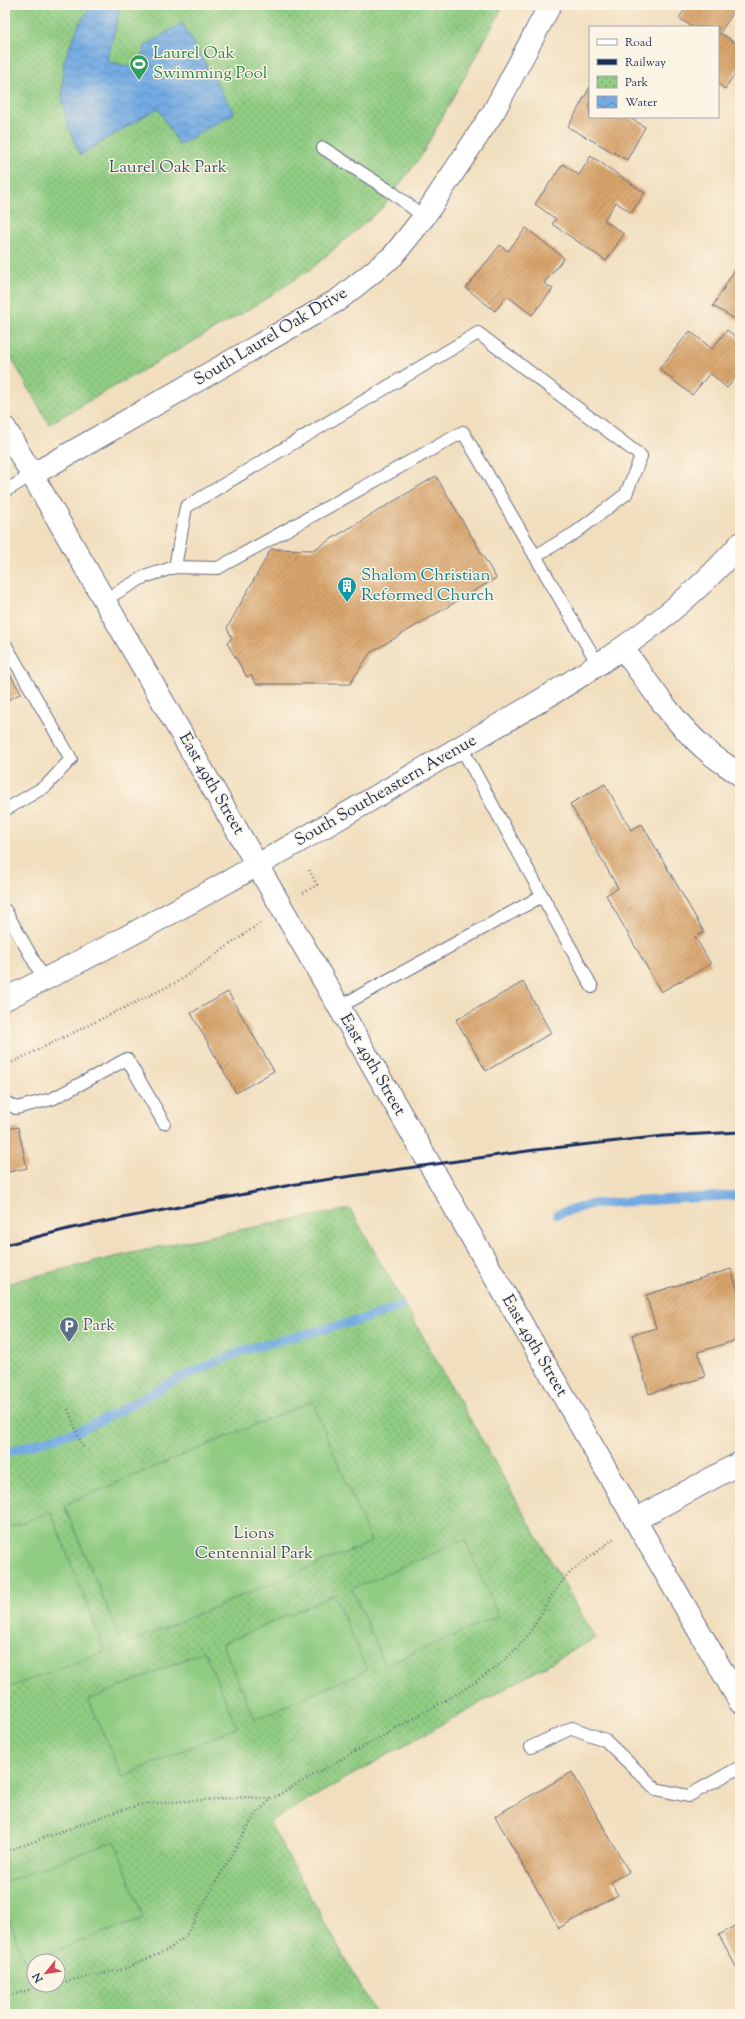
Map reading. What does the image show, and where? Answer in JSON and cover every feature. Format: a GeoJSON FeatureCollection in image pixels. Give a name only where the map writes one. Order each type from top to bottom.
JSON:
{"type":"FeatureCollection","features":[{"type":"Feature","properties":{"kind":"street","name":"South Laurel Oak Drive"},"geometry":{"type":"LineString","coordinates":[[32,475],[338,300],[393,256],[424,217],[494,111],[550,5]]}},
{"type":"Feature","properties":{"kind":"street","name":"East 49th Street"},"geometry":{"type":"LineString","coordinates":[[5,428],[740,1702]]}},
{"type":"Feature","properties":{"kind":"street","name":"South Southeastern Avenue"},"geometry":{"type":"LineString","coordinates":[[5,998],[163,918],[295,844],[554,693],[623,648],[660,621],[702,585],[740,544]]}},
{"type":"Feature","properties":{"kind":"street"},"geometry":{"type":"LineString","coordinates":[[623,648],[659,699],[684,729],[712,755],[740,775]]}},
{"type":"Feature","properties":{"kind":"street"},"geometry":{"type":"LineString","coordinates":[[635,1520],[740,1463]]}},
{"type":"Feature","properties":{"kind":"lane"},"geometry":{"type":"LineString","coordinates":[[323,148],[393,193],[424,217]]}},
{"type":"Feature","properties":{"kind":"lane"},"geometry":{"type":"LineString","coordinates":[[175,567],[186,507],[478,333],[641,456],[626,494],[575,533],[535,556]]}},
{"type":"Feature","properties":{"kind":"lane"},"geometry":{"type":"LineString","coordinates":[[104,600],[144,577],[175,567],[218,568],[463,432],[598,664]]}},
{"type":"Feature","properties":{"kind":"lane"},"geometry":{"type":"LineString","coordinates":[[5,491],[32,475]]}},
{"type":"Feature","properties":{"kind":"lane"},"geometry":{"type":"LineString","coordinates":[[5,644],[71,759],[46,786],[5,810]]}},
{"type":"Feature","properties":{"kind":"lane"},"geometry":{"type":"LineString","coordinates":[[461,747],[592,987]]}},
{"type":"Feature","properties":{"kind":"lane"},"geometry":{"type":"LineString","coordinates":[[339,1007],[542,896]]}},
{"type":"Feature","properties":{"kind":"lane"},"geometry":{"type":"LineString","coordinates":[[5,910],[44,979]]}},
{"type":"Feature","properties":{"kind":"lane"},"geometry":{"type":"LineString","coordinates":[[5,1102],[16,1108],[52,1099],[127,1059],[164,1123]]}},
{"type":"Feature","properties":{"kind":"lane"},"geometry":{"type":"LineString","coordinates":[[531,1747],[572,1728],[605,1740],[656,1789],[688,1796],[740,1767]]}},
{"type":"Feature","properties":{"kind":"path"},"geometry":{"type":"LineString","coordinates":[[5,1066],[179,981],[232,944],[281,906],[317,885],[295,844]]}},
{"type":"Feature","properties":{"kind":"path"},"geometry":{"type":"LineString","coordinates":[[68,1410],[84,1450]]}},
{"type":"Feature","properties":{"kind":"path"},"geometry":{"type":"LineString","coordinates":[[66,1981],[124,1969],[168,1950],[185,1937],[245,1831],[256,1814],[271,1799],[462,1691],[487,1674],[507,1658],[527,1637],[560,1584],[574,1570],[611,1542],[635,1520]]}},
{"type":"Feature","properties":{"kind":"path"},"geometry":{"type":"LineString","coordinates":[[5,1852],[112,1813],[143,1804],[247,1797],[271,1799]]}},
{"type":"Feature","properties":{"kind":"path"},"geometry":{"type":"LineString","coordinates":[[5,1997],[26,1991]]}},
{"type":"Feature","properties":{"kind":"green space","name":"Laurel Oak Park"},"geometry":{"type":"Polygon","coordinates":[[[5,5],[504,5],[421,156],[382,208],[311,269],[253,307],[49,424],[5,347],[5,5]]]}},
{"type":"Feature","properties":{"kind":"green space","name":"Lions Centennial Park"},"geometry":{"type":"Polygon","coordinates":[[[350,1209],[595,1638],[269,1822],[376,2014],[5,2014],[5,1284],[220,1234],[350,1209]]]}},
{"type":"Feature","properties":{"kind":"green space"},"geometry":{"type":"Polygon","coordinates":[[[312,1401],[371,1542],[123,1645],[64,1505],[312,1401]]]}},
{"type":"Feature","properties":{"kind":"green space"},"geometry":{"type":"Polygon","coordinates":[[[51,1512],[105,1651],[5,1689],[5,1529],[51,1512]]]}},
{"type":"Feature","properties":{"kind":"green space"},"geometry":{"type":"Polygon","coordinates":[[[465,1540],[498,1616],[385,1665],[352,1589],[465,1540]]]}},
{"type":"Feature","properties":{"kind":"green space"},"geometry":{"type":"Polygon","coordinates":[[[334,1595],[367,1670],[255,1719],[222,1644],[334,1595]]]}},
{"type":"Feature","properties":{"kind":"green space"},"geometry":{"type":"Polygon","coordinates":[[[204,1651],[237,1727],[122,1777],[89,1700],[204,1651]]]}},
{"type":"Feature","properties":{"kind":"green space"},"geometry":{"type":"Polygon","coordinates":[[[115,1841],[143,1918],[49,1953],[26,1953],[25,1962],[5,1908],[5,1882],[115,1841]]]}},
{"type":"Feature","properties":{"kind":"water","name":"Laurel Oak Swimming Pool"},"geometry":{"type":"Polygon","coordinates":[[[92,5],[126,5],[120,8],[107,61],[138,69],[145,46],[182,23],[234,113],[179,145],[158,108],[80,155],[66,120],[62,93],[64,61],[79,24],[92,5]]]}},
{"type":"Feature","properties":{"kind":"building"},"geometry":{"type":"Polygon","coordinates":[[[688,5],[728,5],[735,10],[720,33],[740,46],[740,65],[725,89],[719,85],[719,26],[691,26],[679,18],[688,5]]]}},
{"type":"Feature","properties":{"kind":"building"},"geometry":{"type":"Polygon","coordinates":[[[589,89],[589,118],[630,118],[645,127],[627,160],[568,127],[589,89]]]}},
{"type":"Feature","properties":{"kind":"building"},"geometry":{"type":"Polygon","coordinates":[[[591,156],[645,193],[631,213],[616,202],[604,220],[624,234],[606,261],[552,224],[556,219],[535,204],[563,164],[579,175],[591,156]]]}},
{"type":"Feature","properties":{"kind":"building"},"geometry":{"type":"Polygon","coordinates":[[[526,228],[564,258],[544,283],[553,289],[532,315],[507,296],[495,311],[466,288],[500,245],[508,251],[526,228]]]}},
{"type":"Feature","properties":{"kind":"building"},"geometry":{"type":"Polygon","coordinates":[[[740,261],[740,322],[713,306],[740,261]]]}},
{"type":"Feature","properties":{"kind":"building"},"geometry":{"type":"Polygon","coordinates":[[[727,330],[740,340],[740,372],[727,388],[710,373],[692,395],[659,369],[690,331],[712,349],[727,330]]]}},
{"type":"Feature","properties":{"kind":"building","name":"Shalom Christian Reformed Church"},"geometry":{"type":"Polygon","coordinates":[[[436,476],[496,578],[370,653],[350,684],[256,684],[251,675],[247,677],[227,643],[232,638],[227,628],[271,549],[313,550],[436,476]]]}},
{"type":"Feature","properties":{"kind":"building"},"geometry":{"type":"Polygon","coordinates":[[[5,666],[21,693],[5,702],[5,666]]]}},
{"type":"Feature","properties":{"kind":"building"},"geometry":{"type":"Polygon","coordinates":[[[605,784],[631,830],[642,824],[704,932],[695,937],[711,964],[661,992],[606,895],[618,888],[570,804],[605,784]]]}},
{"type":"Feature","properties":{"kind":"building"},"geometry":{"type":"Polygon","coordinates":[[[523,982],[551,1033],[486,1071],[456,1020],[523,982]]]}},
{"type":"Feature","properties":{"kind":"building"},"geometry":{"type":"Polygon","coordinates":[[[228,992],[274,1071],[236,1093],[191,1013],[228,992]]]}},
{"type":"Feature","properties":{"kind":"building"},"geometry":{"type":"Polygon","coordinates":[[[18,1127],[27,1168],[5,1173],[5,1130],[18,1127]]]}},
{"type":"Feature","properties":{"kind":"building"},"geometry":{"type":"Polygon","coordinates":[[[731,1269],[740,1298],[740,1339],[698,1352],[705,1377],[649,1394],[632,1335],[656,1328],[646,1295],[731,1269]]]}},
{"type":"Feature","properties":{"kind":"building"},"geometry":{"type":"Polygon","coordinates":[[[572,1772],[629,1872],[611,1882],[618,1895],[559,1928],[495,1816],[572,1772]]]}},
{"type":"Feature","properties":{"kind":"building"},"geometry":{"type":"Polygon","coordinates":[[[740,1923],[740,1974],[719,1935],[740,1923]]]}},
{"type":"Feature","properties":{"kind":"waterway"},"geometry":{"type":"LineString","coordinates":[[557,1214],[592,1204],[740,1195]]}},
{"type":"Feature","properties":{"kind":"waterway"},"geometry":{"type":"LineString","coordinates":[[5,1453],[83,1429],[179,1378],[244,1350],[367,1318],[400,1306]]}},
{"type":"Feature","properties":{"kind":"railway"},"geometry":{"type":"LineString","coordinates":[[5,1245],[72,1228],[296,1184],[535,1150],[664,1136],[740,1132]]}},
{"type":"Feature","properties":{"kind":"place","name":"Laurel Oak Swimming Pool"},"geometry":{"type":"Point","coordinates":[139,81]}},
{"type":"Feature","properties":{"kind":"place","name":"Shalom Christian Reformed Church"},"geometry":{"type":"Point","coordinates":[347,603]}},
{"type":"Feature","properties":{"kind":"place","name":"Park"},"geometry":{"type":"Point","coordinates":[69,1343]}}]}
